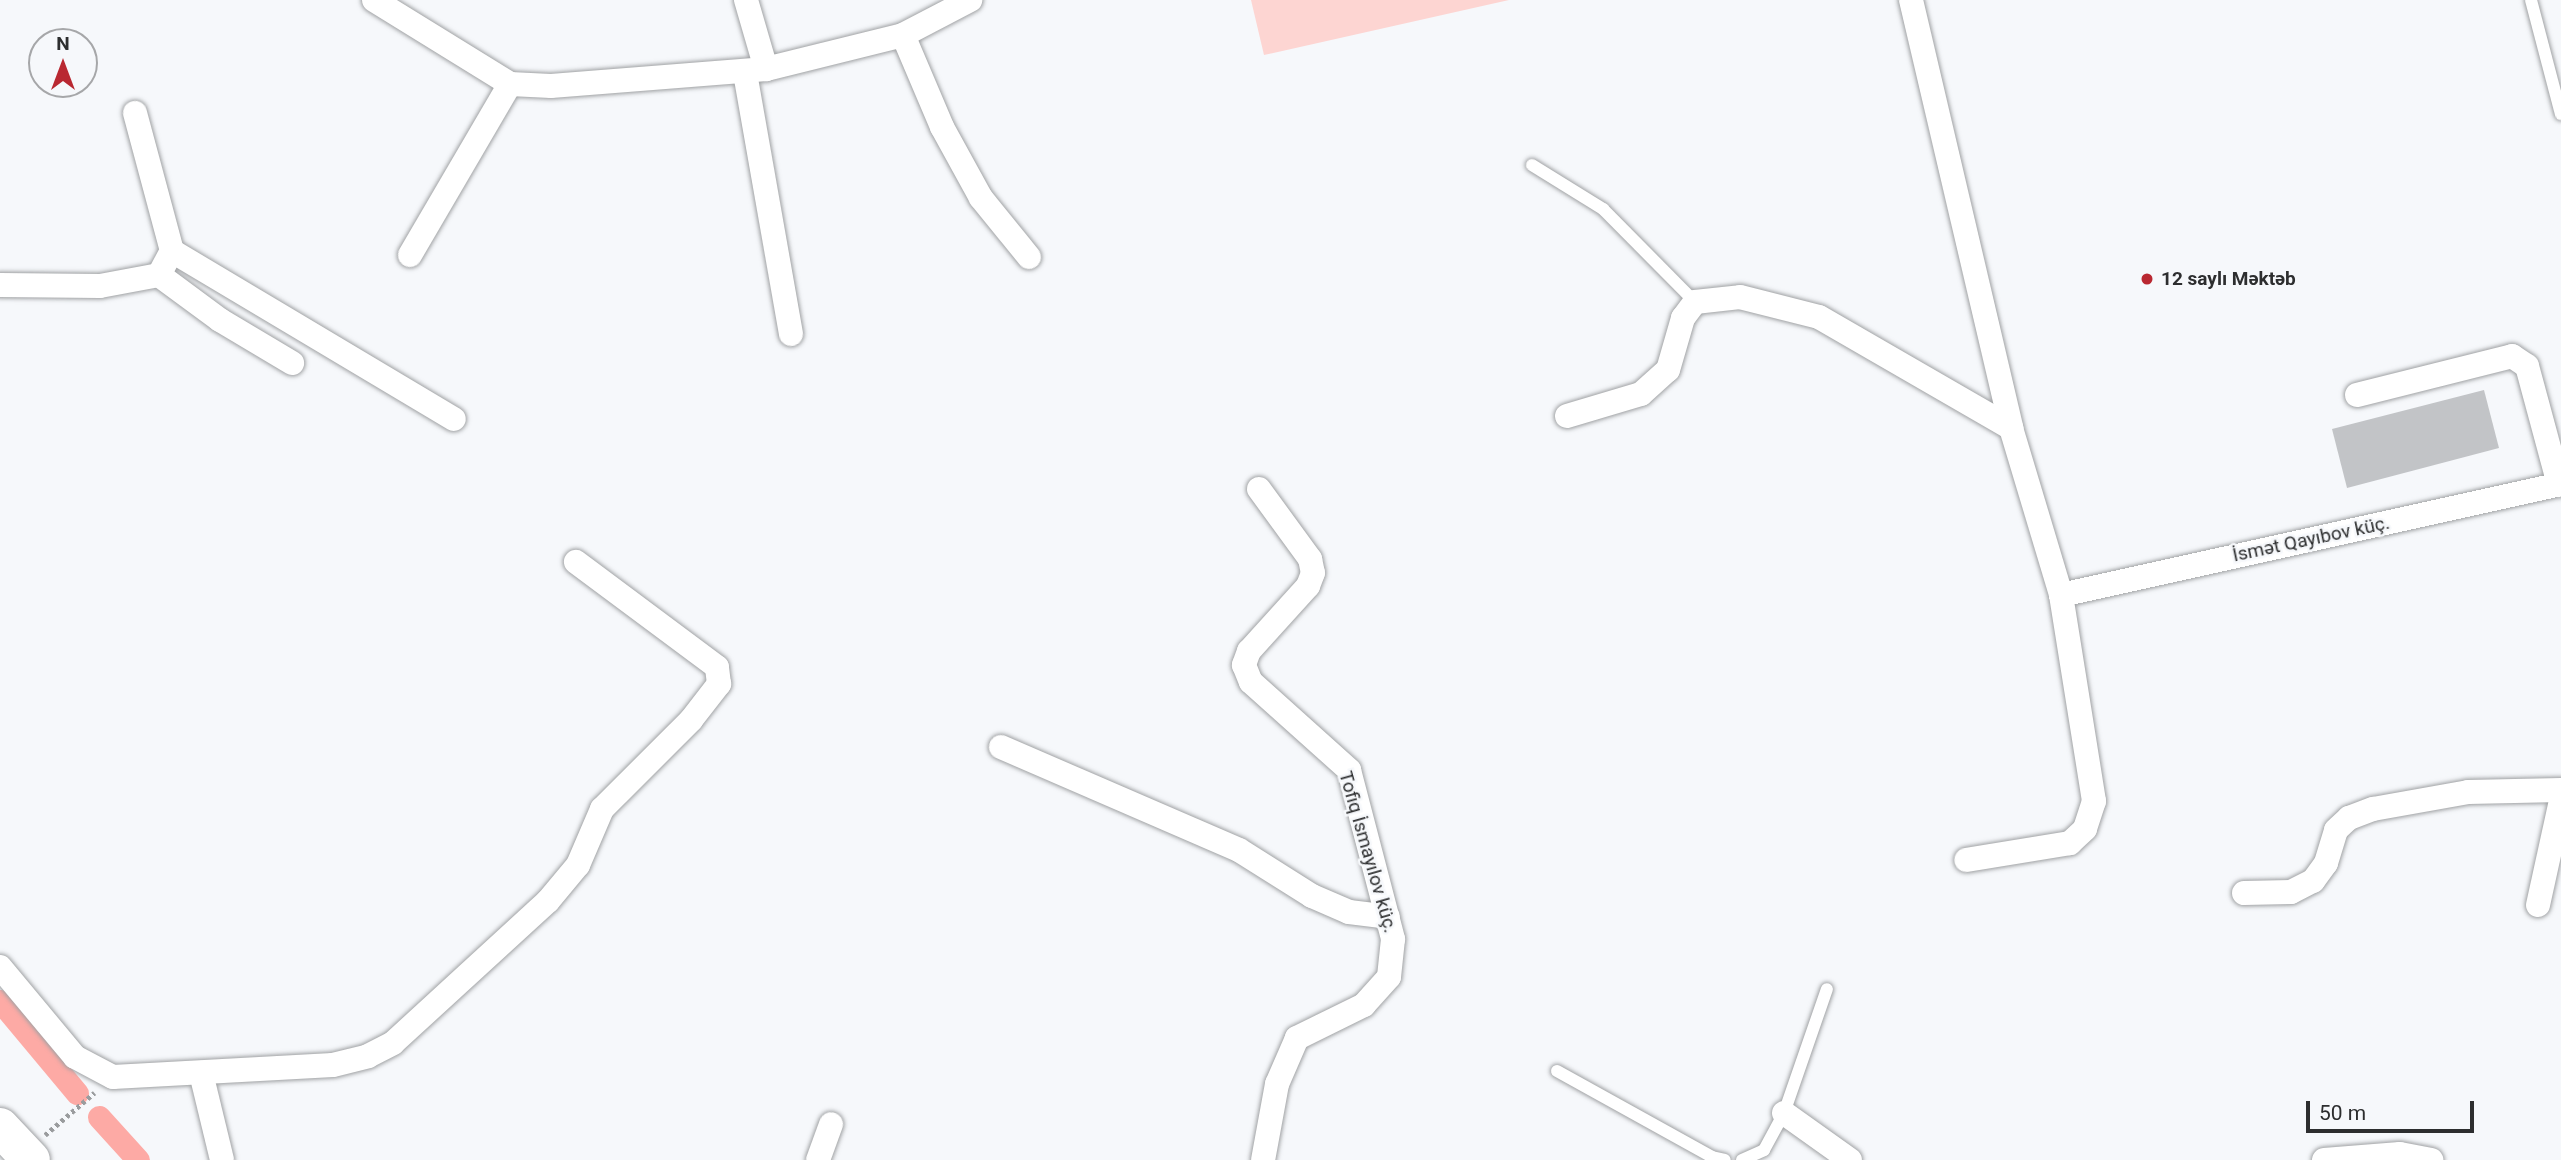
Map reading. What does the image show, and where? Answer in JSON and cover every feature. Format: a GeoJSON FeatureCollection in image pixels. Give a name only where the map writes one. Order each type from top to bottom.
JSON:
{"type":"FeatureCollection","features":[{"type":"Feature","properties":{"kind":"main road"},"geometry":{"type":"LineString","coordinates":[[0,1127],[32,1152]]}},
{"type":"Feature","properties":{"kind":"street"},"geometry":{"type":"LineString","coordinates":[[374,0],[510,84],[551,86],[755,71],[903,35],[970,0]]}},
{"type":"Feature","properties":{"kind":"street"},"geometry":{"type":"LineString","coordinates":[[746,0],[791,334]]}},
{"type":"Feature","properties":{"kind":"street"},"geometry":{"type":"LineString","coordinates":[[1912,0],[2011,428],[2062,595],[2094,800],[2085,829],[2070,843],[1966,860]]}},
{"type":"Feature","properties":{"kind":"street"},"geometry":{"type":"LineString","coordinates":[[903,35],[942,127],[981,198],[1029,257]]}},
{"type":"Feature","properties":{"kind":"street"},"geometry":{"type":"LineString","coordinates":[[410,255],[510,84]]}},
{"type":"Feature","properties":{"kind":"street"},"geometry":{"type":"LineString","coordinates":[[135,113],[172,251],[159,275]]}},
{"type":"Feature","properties":{"kind":"street"},"geometry":{"type":"LineString","coordinates":[[172,251],[454,419]]}},
{"type":"Feature","properties":{"kind":"street"},"geometry":{"type":"LineString","coordinates":[[0,285],[100,286],[159,275],[220,320],[292,363]]}},
{"type":"Feature","properties":{"kind":"street"},"geometry":{"type":"LineString","coordinates":[[1567,416],[1641,394],[1668,370],[1683,317],[1695,302],[1740,297],[1819,317],[2011,428]]}},
{"type":"Feature","properties":{"kind":"street"},"geometry":{"type":"LineString","coordinates":[[2357,395],[2512,356],[2527,366],[2560,484]]}},
{"type":"Feature","properties":{"kind":"street","name":"İsmət Qayıbov küç."},"geometry":{"type":"LineString","coordinates":[[2062,595],[2560,484]]}},
{"type":"Feature","properties":{"kind":"street","name":"Tofiq İsmayılov küç."},"geometry":{"type":"LineString","coordinates":[[1259,489],[1310,559],[1313,573],[1308,586],[1249,651],[1244,665],[1251,682],[1349,770],[1394,939],[1389,977],[1364,1004],[1297,1038],[1277,1084],[1263,1160]]}},
{"type":"Feature","properties":{"kind":"street"},"geometry":{"type":"LineString","coordinates":[[0,967],[75,1057],[113,1077],[333,1065],[369,1056],[393,1043],[548,901],[578,865],[602,809],[691,720],[719,684],[717,667],[576,562]]}},
{"type":"Feature","properties":{"kind":"street"},"geometry":{"type":"LineString","coordinates":[[1001,747],[1239,850],[1312,896],[1349,912],[1388,917]]}},
{"type":"Feature","properties":{"kind":"street"},"geometry":{"type":"LineString","coordinates":[[2244,893],[2291,892],[2313,881],[2326,863],[2336,830],[2349,818],[2373,809],[2468,792],[2561,790]]}},
{"type":"Feature","properties":{"kind":"street"},"geometry":{"type":"LineString","coordinates":[[2538,905],[2561,800]]}},
{"type":"Feature","properties":{"kind":"street"},"geometry":{"type":"LineString","coordinates":[[201,1073],[222,1160]]}},
{"type":"Feature","properties":{"kind":"street"},"geometry":{"type":"LineString","coordinates":[[1784,1113],[1850,1160]]}},
{"type":"Feature","properties":{"kind":"street"},"geometry":{"type":"LineString","coordinates":[[818,1160],[831,1124]]}},
{"type":"Feature","properties":{"kind":"street"},"geometry":{"type":"LineString","coordinates":[[2324,1160],[2400,1154],[2431,1160]]}},
{"type":"Feature","properties":{"kind":"lane"},"geometry":{"type":"LineString","coordinates":[[2531,0],[2561,114]]}},
{"type":"Feature","properties":{"kind":"lane"},"geometry":{"type":"LineString","coordinates":[[1532,165],[1603,209],[1695,302]]}},
{"type":"Feature","properties":{"kind":"lane"},"geometry":{"type":"LineString","coordinates":[[1749,1160],[1764,1150],[1784,1113],[1827,989]]}},
{"type":"Feature","properties":{"kind":"lane"},"geometry":{"type":"LineString","coordinates":[[1558,1071],[1716,1159]]}},
{"type":"Feature","properties":{"kind":"path"},"geometry":{"type":"LineString","coordinates":[[32,1152],[113,1077]]}},
{"type":"Feature","properties":{"kind":"shaded area"},"geometry":{"type":"Polygon","coordinates":[[[1251,0],[1509,0],[1264,55],[1251,0]]]}},
{"type":"Feature","properties":{"kind":"building"},"geometry":{"type":"Polygon","coordinates":[[[2484,390],[2499,448],[2347,488],[2332,429],[2484,390]]]}},
{"type":"Feature","properties":{"kind":"waterway"},"geometry":{"type":"LineString","coordinates":[[0,1001],[77,1093]]}},
{"type":"Feature","properties":{"kind":"waterway"},"geometry":{"type":"LineString","coordinates":[[99,1117],[138,1160]]}},
{"type":"Feature","properties":{"kind":"place","name":"12 saylı Məktəb"},"geometry":{"type":"Point","coordinates":[2147,279]}}]}
